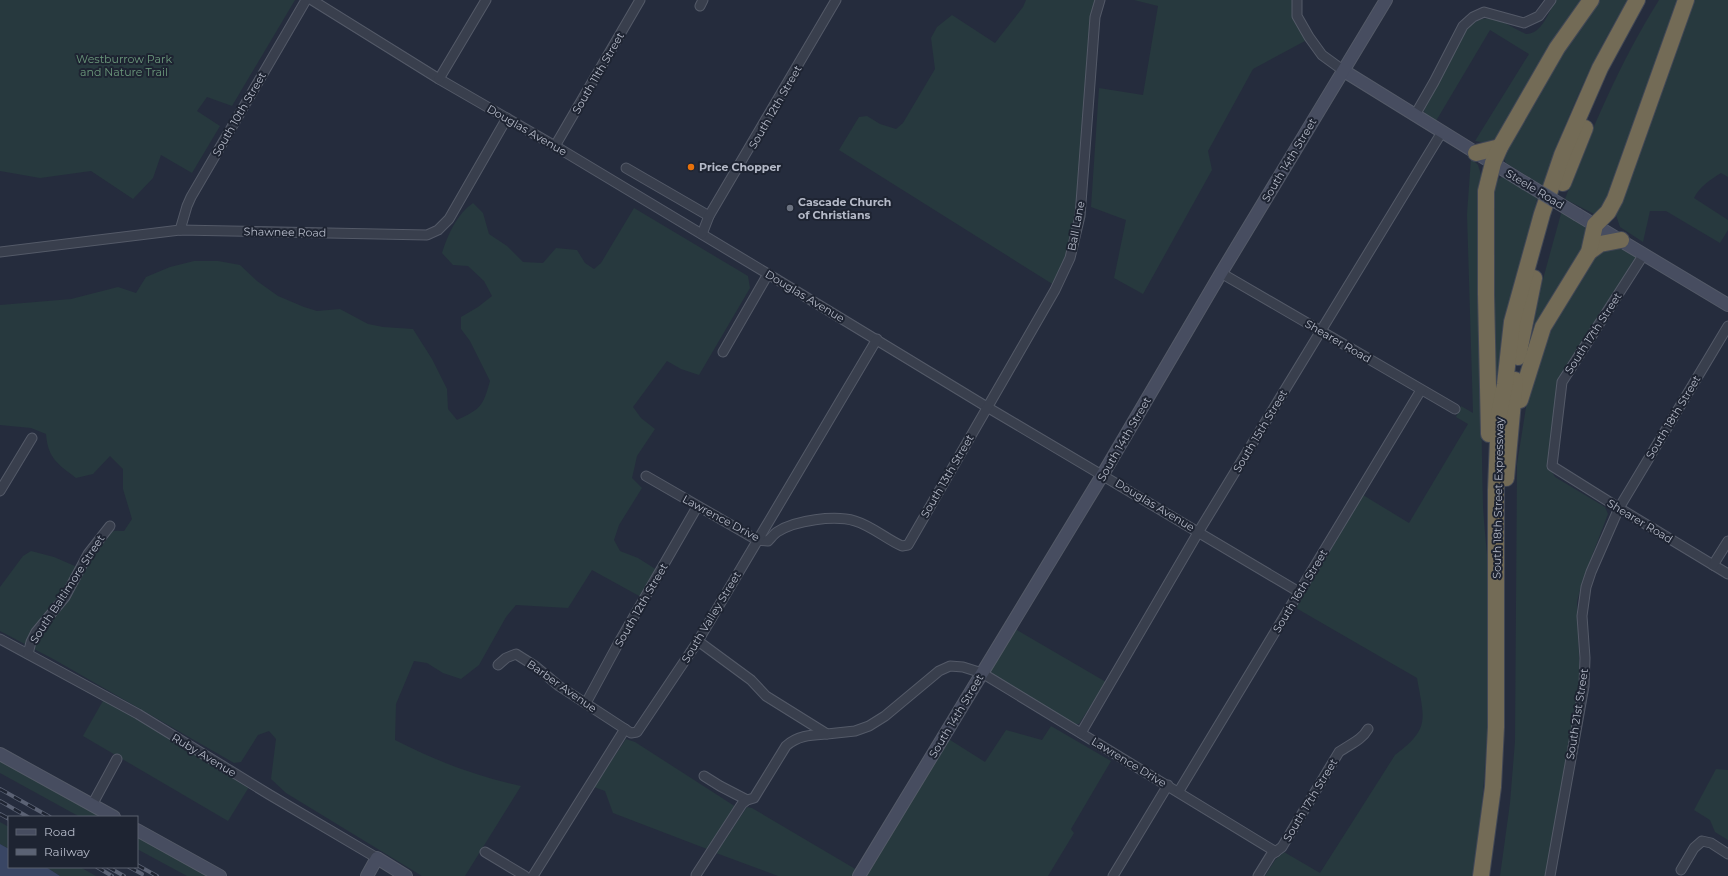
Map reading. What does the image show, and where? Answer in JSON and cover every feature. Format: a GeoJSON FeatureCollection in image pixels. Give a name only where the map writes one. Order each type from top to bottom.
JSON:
{"type":"FeatureCollection","features":[{"type":"Feature","properties":{"kind":"highway"},"geometry":{"type":"LineString","coordinates":[[1496,490],[1488,425],[1486,191],[1493,163],[1500,147],[1557,48],[1591,0]]}},
{"type":"Feature","properties":{"kind":"highway","name":"South 18th Street Expressway"},"geometry":{"type":"LineString","coordinates":[[1481,876],[1493,787],[1496,727],[1496,490],[1499,414],[1505,384],[1512,322],[1529,257],[1562,155],[1582,106],[1600,68],[1638,0]]}},
{"type":"Feature","properties":{"kind":"highway","name":"South 18th Street Expressway"},"geometry":{"type":"LineString","coordinates":[[1492,876],[1502,800],[1506,741],[1505,494],[1514,384],[1522,338],[1534,279],[1546,232],[1560,192],[1593,106],[1615,60],[1648,0]]}},
{"type":"Feature","properties":{"kind":"highway"},"geometry":{"type":"LineString","coordinates":[[1510,436],[1527,374],[1544,327],[1589,252],[1595,225],[1608,212],[1615,199],[1686,0]]}},
{"type":"Feature","properties":{"kind":"highway"},"geometry":{"type":"LineString","coordinates":[[1476,153],[1500,147]]}},
{"type":"Feature","properties":{"kind":"highway"},"geometry":{"type":"LineString","coordinates":[[1589,252],[1600,244],[1621,240]]}},
{"type":"Feature","properties":{"kind":"street","name":"South 10th Street"},"geometry":{"type":"LineString","coordinates":[[180,230],[185,212],[192,197],[306,0]]}},
{"type":"Feature","properties":{"kind":"street","name":"Douglas Avenue"},"geometry":{"type":"LineString","coordinates":[[312,0],[440,79],[702,234],[987,407],[1200,531],[1299,592]]}},
{"type":"Feature","properties":{"kind":"street"},"geometry":{"type":"LineString","coordinates":[[440,79],[486,0]]}},
{"type":"Feature","properties":{"kind":"street","name":"South 11th Street"},"geometry":{"type":"LineString","coordinates":[[555,146],[640,0]]}},
{"type":"Feature","properties":{"kind":"street","name":"South 12th Street"},"geometry":{"type":"LineString","coordinates":[[702,234],[709,216],[836,0]]}},
{"type":"Feature","properties":{"kind":"street","name":"Ball Lane"},"geometry":{"type":"LineString","coordinates":[[987,407],[1055,290],[1070,258],[1080,216],[1096,17],[1100,0]]}},
{"type":"Feature","properties":{"kind":"street"},"geometry":{"type":"LineString","coordinates":[[1297,0],[1297,16],[1309,37],[1322,55],[1344,71]]}},
{"type":"Feature","properties":{"kind":"street","name":"South 14th Street"},"geometry":{"type":"LineString","coordinates":[[859,876],[1103,474],[1220,273],[1386,0]]}},
{"type":"Feature","properties":{"kind":"street"},"geometry":{"type":"LineString","coordinates":[[1415,115],[1463,26],[1473,16],[1484,12],[1524,23],[1539,16],[1551,0]]}},
{"type":"Feature","properties":{"kind":"street","name":"Steele Road"},"geometry":{"type":"LineString","coordinates":[[1344,71],[1525,183],[1728,305]]}},
{"type":"Feature","properties":{"kind":"street","name":"Shawnee Road"},"geometry":{"type":"LineString","coordinates":[[0,252],[180,230],[420,235],[433,233],[444,226],[449,219],[507,118]]}},
{"type":"Feature","properties":{"kind":"street","name":"South 15th Street"},"geometry":{"type":"LineString","coordinates":[[1080,733],[1200,531],[1442,132]]}},
{"type":"Feature","properties":{"kind":"street"},"geometry":{"type":"LineString","coordinates":[[626,168],[709,216]]}},
{"type":"Feature","properties":{"kind":"street","name":"South 17th Street"},"geometry":{"type":"LineString","coordinates":[[1552,466],[1562,382],[1644,254]]}},
{"type":"Feature","properties":{"kind":"street","name":"Shearer Road"},"geometry":{"type":"LineString","coordinates":[[1220,273],[1455,410]]}},
{"type":"Feature","properties":{"kind":"street"},"geometry":{"type":"LineString","coordinates":[[723,352],[768,274]]}},
{"type":"Feature","properties":{"kind":"street","name":"South 18th Street"},"geometry":{"type":"LineString","coordinates":[[1619,508],[1728,326]]}},
{"type":"Feature","properties":{"kind":"street","name":"South Valley Street"},"geometry":{"type":"LineString","coordinates":[[626,729],[634,733],[638,730],[698,640],[877,339]]}},
{"type":"Feature","properties":{"kind":"street","name":"South 16th Street"},"geometry":{"type":"LineString","coordinates":[[1178,791],[1421,390]]}},
{"type":"Feature","properties":{"kind":"street","name":"South 13th Street"},"geometry":{"type":"LineString","coordinates":[[908,545],[987,407]]}},
{"type":"Feature","properties":{"kind":"street"},"geometry":{"type":"LineString","coordinates":[[0,491],[32,438]]}},
{"type":"Feature","properties":{"kind":"street","name":"Shearer Road"},"geometry":{"type":"LineString","coordinates":[[1552,466],[1728,574]]}},
{"type":"Feature","properties":{"kind":"street","name":"Lawrence Drive"},"geometry":{"type":"LineString","coordinates":[[646,476],[697,507],[757,540],[768,541],[781,530],[802,522],[841,518],[856,521],[902,546],[908,545]]}},
{"type":"Feature","properties":{"kind":"street","name":"South 12th Street"},"geometry":{"type":"LineString","coordinates":[[586,703],[618,644],[697,507]]}},
{"type":"Feature","properties":{"kind":"street","name":"South 21st Street"},"geometry":{"type":"LineString","coordinates":[[1550,876],[1584,686],[1585,658],[1582,616],[1586,587],[1619,508]]}},
{"type":"Feature","properties":{"kind":"street","name":"South Baltimore Street"},"geometry":{"type":"LineString","coordinates":[[28,654],[31,642],[36,632],[65,597],[88,554],[110,526]]}},
{"type":"Feature","properties":{"kind":"street"},"geometry":{"type":"LineString","coordinates":[[1713,565],[1728,541]]}},
{"type":"Feature","properties":{"kind":"street","name":"Ruby Avenue"},"geometry":{"type":"LineString","coordinates":[[0,639],[138,714],[406,876]]}},
{"type":"Feature","properties":{"kind":"street"},"geometry":{"type":"LineString","coordinates":[[698,640],[751,680],[766,696],[827,734]]}},
{"type":"Feature","properties":{"kind":"street","name":"Barber Avenue"},"geometry":{"type":"LineString","coordinates":[[498,665],[506,658],[516,654],[535,666],[559,686],[626,729]]}},
{"type":"Feature","properties":{"kind":"street","name":"Lawrence Drive"},"geometry":{"type":"LineString","coordinates":[[827,734],[855,731],[869,726],[885,716],[939,671],[950,666],[963,667],[982,673],[1276,852]]}},
{"type":"Feature","properties":{"kind":"street"},"geometry":{"type":"LineString","coordinates":[[533,876],[626,729]]}},
{"type":"Feature","properties":{"kind":"street","name":"South 17th Street"},"geometry":{"type":"LineString","coordinates":[[1258,876],[1271,855],[1282,847],[1339,752],[1347,746],[1359,741],[1368,729]]}},
{"type":"Feature","properties":{"kind":"street"},"geometry":{"type":"LineString","coordinates":[[696,875],[742,804],[747,800],[754,798],[786,746],[792,740],[800,737],[827,734]]}},
{"type":"Feature","properties":{"kind":"street"},"geometry":{"type":"LineString","coordinates":[[0,754],[112,816]]}},
{"type":"Feature","properties":{"kind":"street"},"geometry":{"type":"LineString","coordinates":[[92,805],[117,759]]}},
{"type":"Feature","properties":{"kind":"street"},"geometry":{"type":"LineString","coordinates":[[704,776],[747,800]]}},
{"type":"Feature","properties":{"kind":"street"},"geometry":{"type":"LineString","coordinates":[[1113,876],[1168,785]]}},
{"type":"Feature","properties":{"kind":"street"},"geometry":{"type":"LineString","coordinates":[[138,831],[220,876]]}},
{"type":"Feature","properties":{"kind":"street"},"geometry":{"type":"LineString","coordinates":[[1681,870],[1694,848],[1702,841],[1711,844],[1728,854]]}},
{"type":"Feature","properties":{"kind":"street"},"geometry":{"type":"LineString","coordinates":[[485,852],[525,876]]}},
{"type":"Feature","properties":{"kind":"street"},"geometry":{"type":"LineString","coordinates":[[367,876],[377,858]]}},
{"type":"Feature","properties":{"kind":"green space","name":"Westburrow Park and Nature Trail"},"geometry":{"type":"Polygon","coordinates":[[[0,0],[295,0],[232,106],[207,97],[197,111],[220,126],[192,173],[161,155],[153,178],[133,199],[91,171],[40,178],[0,171],[0,0]]]}},
{"type":"Feature","properties":{"kind":"green space"},"geometry":{"type":"Polygon","coordinates":[[[1026,0],[1098,0],[1078,212],[1066,261],[1054,285],[839,150],[859,117],[867,116],[880,124],[896,129],[903,123],[935,69],[931,38],[937,27],[952,15],[995,43],[1023,7],[1026,0]]]}},
{"type":"Feature","properties":{"kind":"green space"},"geometry":{"type":"Polygon","coordinates":[[[1134,0],[1294,0],[1297,23],[1305,41],[1253,69],[1208,151],[1212,170],[1143,294],[1114,278],[1126,220],[1091,207],[1099,88],[1143,95],[1158,6],[1134,0]]]}},
{"type":"Feature","properties":{"kind":"green space"},"geometry":{"type":"Polygon","coordinates":[[[1555,0],[1585,0],[1500,134],[1492,140],[1486,142],[1475,141],[1529,54],[1490,30],[1436,121],[1426,115],[1424,111],[1426,103],[1462,34],[1471,25],[1478,20],[1486,18],[1500,21],[1526,34],[1532,33],[1544,22],[1555,0]]]}},
{"type":"Feature","properties":{"kind":"green space"},"geometry":{"type":"Polygon","coordinates":[[[1596,0],[1628,0],[1603,44],[1580,90],[1560,138],[1543,186],[1506,163],[1504,159],[1505,151],[1514,131],[1596,0]]]}},
{"type":"Feature","properties":{"kind":"green space"},"geometry":{"type":"Polygon","coordinates":[[[1659,0],[1681,0],[1610,201],[1597,214],[1594,214],[1565,199],[1607,97],[1619,72],[1659,0]]]}},
{"type":"Feature","properties":{"kind":"green space"},"geometry":{"type":"Polygon","coordinates":[[[1691,0],[1728,0],[1728,177],[1721,173],[1702,187],[1694,198],[1728,220],[1728,230],[1720,243],[1666,211],[1650,211],[1643,242],[1620,227],[1616,215],[1691,0]]]}},
{"type":"Feature","properties":{"kind":"green space"},"geometry":{"type":"Polygon","coordinates":[[[1471,158],[1478,165],[1483,181],[1482,465],[1489,608],[1488,723],[1482,799],[1473,876],[1265,876],[1275,860],[1284,852],[1320,873],[1395,755],[1407,746],[1420,730],[1423,713],[1417,678],[1296,608],[1363,495],[1409,523],[1468,424],[1456,417],[1461,406],[1473,413],[1467,214],[1471,158]]]}},
{"type":"Feature","properties":{"kind":"green space"},"geometry":{"type":"Polygon","coordinates":[[[1505,177],[1538,196],[1507,321],[1494,398],[1490,198],[1497,180],[1505,177]]]}},
{"type":"Feature","properties":{"kind":"green space"},"geometry":{"type":"Polygon","coordinates":[[[473,203],[483,213],[489,234],[507,246],[523,262],[543,263],[556,248],[577,250],[585,263],[594,269],[601,263],[634,208],[748,276],[750,288],[699,375],[681,369],[667,361],[633,407],[641,418],[655,429],[637,456],[632,478],[642,488],[619,525],[614,540],[620,551],[638,558],[657,570],[641,597],[592,570],[568,608],[516,605],[506,617],[479,665],[461,679],[443,673],[427,663],[414,661],[396,704],[395,740],[456,767],[488,778],[521,786],[465,876],[422,876],[286,793],[271,779],[276,739],[269,731],[258,735],[241,762],[234,763],[55,660],[0,631],[0,587],[23,556],[31,551],[54,557],[84,570],[92,555],[107,534],[113,531],[124,531],[132,519],[123,489],[123,469],[110,456],[93,474],[76,478],[55,460],[49,449],[46,434],[31,428],[0,425],[0,305],[71,299],[118,287],[136,293],[146,277],[170,267],[194,261],[218,261],[240,265],[257,281],[278,296],[304,307],[317,311],[340,309],[368,324],[383,327],[413,329],[432,359],[447,389],[448,409],[457,420],[471,413],[480,406],[490,381],[470,341],[461,329],[461,317],[478,307],[492,296],[484,281],[468,266],[453,265],[442,253],[454,225],[462,213],[473,203]]]}},
{"type":"Feature","properties":{"kind":"green space"},"geometry":{"type":"Polygon","coordinates":[[[1562,210],[1584,224],[1586,228],[1585,249],[1529,351],[1540,290],[1562,210]]]}},
{"type":"Feature","properties":{"kind":"green space"},"geometry":{"type":"Polygon","coordinates":[[[1619,245],[1636,255],[1637,258],[1564,374],[1549,467],[1555,477],[1605,507],[1608,514],[1582,582],[1577,602],[1580,681],[1545,876],[1500,876],[1510,803],[1515,741],[1517,464],[1527,401],[1548,336],[1594,255],[1619,245]]]}},
{"type":"Feature","properties":{"kind":"green space"},"geometry":{"type":"Polygon","coordinates":[[[1015,629],[1106,682],[1079,724],[1074,724],[992,675],[991,669],[1015,629]]]}},
{"type":"Feature","properties":{"kind":"green space"},"geometry":{"type":"Polygon","coordinates":[[[104,699],[249,787],[228,821],[83,736],[104,699]]]}},
{"type":"Feature","properties":{"kind":"green space"},"geometry":{"type":"Polygon","coordinates":[[[1051,726],[1111,761],[1071,829],[1074,833],[1048,876],[864,876],[947,738],[985,762],[1006,730],[1042,740],[1051,726]]]}},
{"type":"Feature","properties":{"kind":"green space"},"geometry":{"type":"Polygon","coordinates":[[[626,739],[635,742],[736,807],[707,849],[613,813],[605,791],[594,787],[626,739]]]}},
{"type":"Feature","properties":{"kind":"green space"},"geometry":{"type":"Polygon","coordinates":[[[0,761],[99,816],[78,816],[0,773],[0,761]]]}},
{"type":"Feature","properties":{"kind":"green space"},"geometry":{"type":"Polygon","coordinates":[[[1716,769],[1728,770],[1728,840],[1715,832],[1710,820],[1694,810],[1716,769]]]}},
{"type":"Feature","properties":{"kind":"green space"},"geometry":{"type":"Polygon","coordinates":[[[747,807],[752,808],[857,870],[853,876],[778,876],[716,853],[747,807]]]}},
{"type":"Feature","properties":{"kind":"green space"},"geometry":{"type":"Polygon","coordinates":[[[0,822],[8,826],[8,848],[0,844],[0,822]]]}},
{"type":"Feature","properties":{"kind":"green space"},"geometry":{"type":"Polygon","coordinates":[[[138,838],[207,876],[187,876],[138,850],[138,838]]]}},
{"type":"Feature","properties":{"kind":"green space"},"geometry":{"type":"Polygon","coordinates":[[[48,868],[82,868],[96,876],[60,876],[48,868]]]}},
{"type":"Feature","properties":{"kind":"water"},"geometry":{"type":"Polygon","coordinates":[[[0,844],[8,848],[8,868],[48,868],[60,876],[0,876],[0,844]]]}},
{"type":"Feature","properties":{"kind":"railway"},"geometry":{"type":"LineString","coordinates":[[0,789],[48,816]]}},
{"type":"Feature","properties":{"kind":"railway"},"geometry":{"type":"LineString","coordinates":[[0,801],[26,816]]}},
{"type":"Feature","properties":{"kind":"railway"},"geometry":{"type":"LineString","coordinates":[[0,814],[8,818]]}},
{"type":"Feature","properties":{"kind":"railway"},"geometry":{"type":"LineString","coordinates":[[138,866],[157,876]]}},
{"type":"Feature","properties":{"kind":"railway"},"geometry":{"type":"LineString","coordinates":[[99,868],[112,876]]}},
{"type":"Feature","properties":{"kind":"railway"},"geometry":{"type":"LineString","coordinates":[[110,868],[124,876]]}},
{"type":"Feature","properties":{"kind":"railway"},"geometry":{"type":"LineString","coordinates":[[131,868],[142,874]]}},
{"type":"Feature","properties":{"kind":"place","name":"Price Chopper"},"geometry":{"type":"Point","coordinates":[691,167]}},
{"type":"Feature","properties":{"kind":"place","name":"Cascade Church of Christians"},"geometry":{"type":"Point","coordinates":[790,208]}}]}
